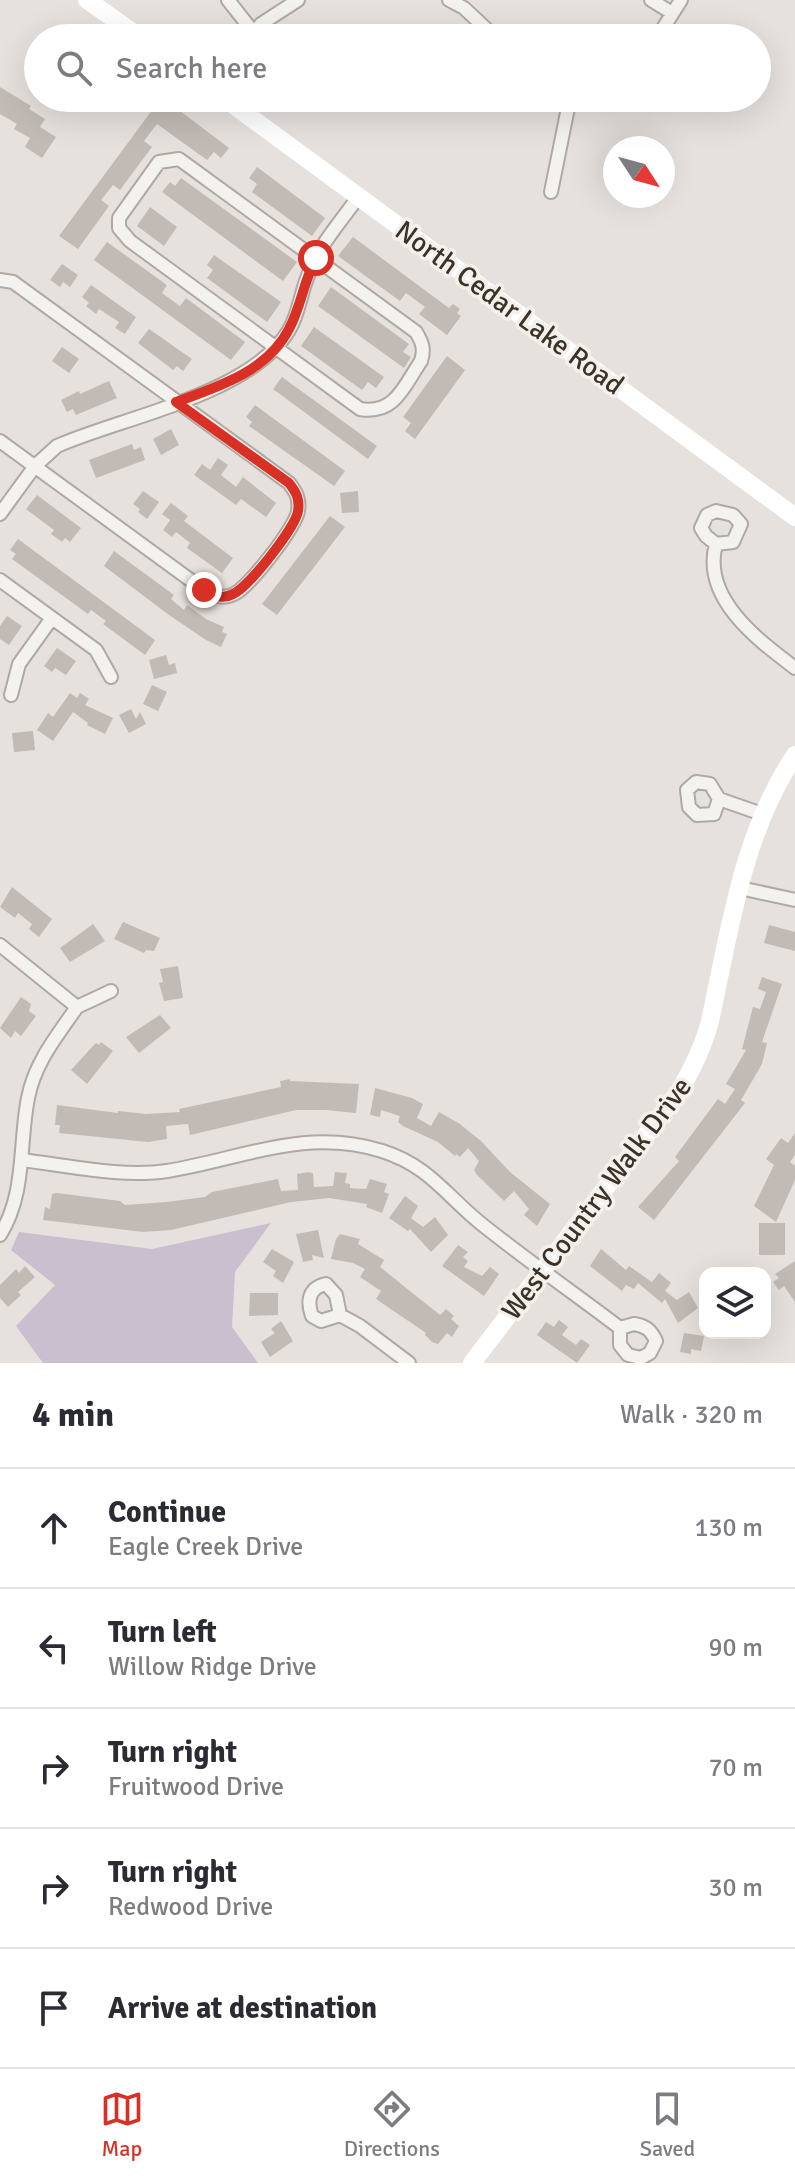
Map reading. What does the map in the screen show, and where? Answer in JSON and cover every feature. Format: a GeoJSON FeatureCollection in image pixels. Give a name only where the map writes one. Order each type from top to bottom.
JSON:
{"type":"FeatureCollection","features":[{"type":"Feature","properties":{"kind":"main road"},"geometry":{"type":"LineString","coordinates":[[87,0],[121,24]]}},
{"type":"Feature","properties":{"kind":"main road","name":"North Cedar Lake Road"},"geometry":{"type":"LineString","coordinates":[[243,112],[795,517]]}},
{"type":"Feature","properties":{"kind":"main road","name":"West Country Walk Drive"},"geometry":{"type":"LineString","coordinates":[[472,1363],[678,1093],[693,1069],[710,1021],[740,888],[762,814],[776,783],[795,755]]}},
{"type":"Feature","properties":{"kind":"street"},"geometry":{"type":"LineString","coordinates":[[228,0],[244,24]]}},
{"type":"Feature","properties":{"kind":"street"},"geometry":{"type":"LineString","coordinates":[[261,24],[298,0]]}},
{"type":"Feature","properties":{"kind":"street"},"geometry":{"type":"LineString","coordinates":[[449,0],[464,8],[481,24]]}},
{"type":"Feature","properties":{"kind":"street"},"geometry":{"type":"LineString","coordinates":[[651,0],[672,13]]}},
{"type":"Feature","properties":{"kind":"street"},"geometry":{"type":"LineString","coordinates":[[665,24],[681,0]]}},
{"type":"Feature","properties":{"kind":"street"},"geometry":{"type":"LineString","coordinates":[[551,192],[567,112]]}},
{"type":"Feature","properties":{"kind":"street"},"geometry":{"type":"LineString","coordinates":[[179,159],[316,258],[416,332],[422,342],[424,352],[421,361],[386,408],[373,411],[360,409],[130,241],[119,228],[119,218],[159,162],[179,159]]}},
{"type":"Feature","properties":{"kind":"street"},"geometry":{"type":"LineString","coordinates":[[0,514],[35,466],[57,446],[227,384],[254,368],[289,330],[316,258],[359,196]]}},
{"type":"Feature","properties":{"kind":"street"},"geometry":{"type":"LineString","coordinates":[[0,441],[219,598],[231,596],[244,588],[297,519],[298,496],[289,483],[7,281]]}},
{"type":"Feature","properties":{"kind":"street"},"geometry":{"type":"LineString","coordinates":[[716,544],[712,559],[727,603],[759,642],[795,668]]}},
{"type":"Feature","properties":{"kind":"street"},"geometry":{"type":"LineString","coordinates":[[0,580],[96,650],[111,677]]}},
{"type":"Feature","properties":{"kind":"street"},"geometry":{"type":"LineString","coordinates":[[11,695],[19,664],[52,618]]}},
{"type":"Feature","properties":{"kind":"street"},"geometry":{"type":"LineString","coordinates":[[719,799],[762,814]]}},
{"type":"Feature","properties":{"kind":"street"},"geometry":{"type":"LineString","coordinates":[[740,888],[795,900]]}},
{"type":"Feature","properties":{"kind":"street"},"geometry":{"type":"LineString","coordinates":[[0,945],[77,1007]]}},
{"type":"Feature","properties":{"kind":"street"},"geometry":{"type":"LineString","coordinates":[[0,1235],[9,1220],[17,1194],[28,1098],[35,1071],[77,1007],[111,991]]}},
{"type":"Feature","properties":{"kind":"street"},"geometry":{"type":"LineString","coordinates":[[21,1160],[145,1173],[289,1143],[326,1141],[359,1145],[408,1162],[432,1177],[481,1223],[620,1328]]}},
{"type":"Feature","properties":{"kind":"street"},"geometry":{"type":"LineString","coordinates":[[340,1315],[409,1363]]}},
{"type":"Feature","properties":{"kind":"shaded area"},"geometry":{"type":"Polygon","coordinates":[[[271,1223],[235,1272],[232,1327],[258,1363],[43,1363],[16,1326],[55,1285],[11,1250],[19,1232],[152,1249],[271,1223]]]}},
{"type":"Feature","properties":{"kind":"building"},"geometry":{"type":"Polygon","coordinates":[[[0,87],[24,102],[24,112],[34,112],[45,119],[40,127],[56,137],[42,158],[25,147],[30,138],[14,129],[17,124],[0,114],[0,87]]]}},
{"type":"Feature","properties":{"kind":"building"},"geometry":{"type":"Polygon","coordinates":[[[151,112],[182,112],[229,148],[221,158],[214,152],[207,160],[157,124],[144,141],[152,147],[120,190],[113,185],[101,200],[109,206],[78,249],[59,236],[151,112]]]}},
{"type":"Feature","properties":{"kind":"building"},"geometry":{"type":"Polygon","coordinates":[[[257,167],[325,218],[312,236],[252,192],[257,184],[249,178],[257,167]]]}},
{"type":"Feature","properties":{"kind":"building"},"geometry":{"type":"Polygon","coordinates":[[[181,178],[297,262],[283,281],[162,192],[170,182],[175,186],[181,178]]]}},
{"type":"Feature","properties":{"kind":"building"},"geometry":{"type":"Polygon","coordinates":[[[150,207],[177,227],[164,246],[137,226],[150,207]]]}},
{"type":"Feature","properties":{"kind":"building"},"geometry":{"type":"Polygon","coordinates":[[[353,237],[449,308],[453,304],[460,309],[457,313],[461,316],[447,335],[419,314],[425,307],[406,293],[400,301],[338,256],[353,237]]]}},
{"type":"Feature","properties":{"kind":"building"},"geometry":{"type":"Polygon","coordinates":[[[107,242],[167,285],[162,293],[180,306],[186,298],[245,342],[231,360],[94,260],[107,242]]]}},
{"type":"Feature","properties":{"kind":"building"},"geometry":{"type":"Polygon","coordinates":[[[214,255],[281,302],[267,322],[207,278],[213,270],[207,265],[214,255]]]}},
{"type":"Feature","properties":{"kind":"building"},"geometry":{"type":"Polygon","coordinates":[[[62,264],[78,275],[70,287],[63,282],[60,287],[50,280],[62,264]]]}},
{"type":"Feature","properties":{"kind":"building"},"geometry":{"type":"Polygon","coordinates":[[[91,285],[136,317],[125,334],[115,328],[119,322],[99,309],[96,314],[86,306],[89,303],[82,297],[91,285]]]}},
{"type":"Feature","properties":{"kind":"building"},"geometry":{"type":"Polygon","coordinates":[[[331,287],[409,344],[403,352],[411,357],[404,368],[318,306],[331,287]]]}},
{"type":"Feature","properties":{"kind":"building"},"geometry":{"type":"Polygon","coordinates":[[[314,327],[384,377],[376,388],[368,382],[362,390],[301,346],[314,327]]]}},
{"type":"Feature","properties":{"kind":"building"},"geometry":{"type":"Polygon","coordinates":[[[149,329],[192,359],[183,371],[177,366],[173,370],[138,343],[149,329]]]}},
{"type":"Feature","properties":{"kind":"building"},"geometry":{"type":"Polygon","coordinates":[[[62,347],[79,359],[69,373],[52,361],[62,347]]]}},
{"type":"Feature","properties":{"kind":"building"},"geometry":{"type":"Polygon","coordinates":[[[447,356],[465,370],[415,439],[405,431],[411,423],[403,417],[447,356]]]}},
{"type":"Feature","properties":{"kind":"building"},"geometry":{"type":"Polygon","coordinates":[[[282,377],[377,446],[368,459],[273,389],[282,377]]]}},
{"type":"Feature","properties":{"kind":"building"},"geometry":{"type":"Polygon","coordinates":[[[109,381],[117,398],[76,415],[73,409],[67,412],[61,400],[109,381]]]}},
{"type":"Feature","properties":{"kind":"building"},"geometry":{"type":"Polygon","coordinates":[[[255,405],[345,471],[334,486],[249,426],[252,422],[246,417],[255,405]]]}},
{"type":"Feature","properties":{"kind":"building"},"geometry":{"type":"Polygon","coordinates":[[[171,429],[179,445],[161,455],[153,439],[171,429]]]}},
{"type":"Feature","properties":{"kind":"building"},"geometry":{"type":"Polygon","coordinates":[[[132,444],[134,450],[141,447],[145,460],[96,478],[89,460],[132,444]]]}},
{"type":"Feature","properties":{"kind":"building"},"geometry":{"type":"Polygon","coordinates":[[[218,458],[228,465],[221,475],[236,487],[243,477],[276,503],[266,517],[241,499],[236,505],[194,475],[202,464],[210,470],[218,458]]]}},
{"type":"Feature","properties":{"kind":"building"},"geometry":{"type":"Polygon","coordinates":[[[143,491],[159,502],[147,519],[133,504],[143,491]]]}},
{"type":"Feature","properties":{"kind":"building"},"geometry":{"type":"Polygon","coordinates":[[[358,491],[359,512],[342,513],[340,493],[358,491]]]}},
{"type":"Feature","properties":{"kind":"building"},"geometry":{"type":"Polygon","coordinates":[[[37,495],[81,528],[70,542],[65,538],[62,542],[51,534],[54,530],[26,509],[37,495]]]}},
{"type":"Feature","properties":{"kind":"building"},"geometry":{"type":"Polygon","coordinates":[[[171,503],[188,516],[184,521],[233,558],[222,573],[187,548],[190,543],[176,532],[172,537],[163,530],[170,520],[162,514],[171,503]]]}},
{"type":"Feature","properties":{"kind":"building"},"geometry":{"type":"Polygon","coordinates":[[[330,516],[345,527],[277,615],[262,604],[330,516]]]}},
{"type":"Feature","properties":{"kind":"building"},"geometry":{"type":"Polygon","coordinates":[[[18,539],[155,640],[145,655],[103,624],[106,621],[91,610],[88,614],[12,559],[16,554],[10,550],[18,539]]]}},
{"type":"Feature","properties":{"kind":"building"},"geometry":{"type":"Polygon","coordinates":[[[114,551],[174,595],[171,599],[184,610],[187,605],[224,627],[222,632],[227,634],[221,647],[169,615],[104,566],[114,551]]]}},
{"type":"Feature","properties":{"kind":"building"},"geometry":{"type":"Polygon","coordinates":[[[7,616],[22,626],[9,645],[0,639],[0,626],[7,616]]]}},
{"type":"Feature","properties":{"kind":"building"},"geometry":{"type":"Polygon","coordinates":[[[57,648],[76,661],[66,675],[55,668],[52,672],[44,666],[57,648]]]}},
{"type":"Feature","properties":{"kind":"building"},"geometry":{"type":"Polygon","coordinates":[[[166,655],[169,665],[175,663],[177,673],[154,679],[149,660],[166,655]]]}},
{"type":"Feature","properties":{"kind":"building"},"geometry":{"type":"Polygon","coordinates":[[[152,685],[167,692],[158,711],[143,704],[152,685]]]}},
{"type":"Feature","properties":{"kind":"building"},"geometry":{"type":"Polygon","coordinates":[[[70,693],[77,698],[80,693],[89,699],[85,705],[113,718],[105,734],[87,725],[73,712],[53,741],[37,730],[48,713],[53,717],[70,693]]]}},
{"type":"Feature","properties":{"kind":"building"},"geometry":{"type":"Polygon","coordinates":[[[131,709],[136,719],[140,712],[146,724],[129,733],[119,715],[131,709]]]}},
{"type":"Feature","properties":{"kind":"building"},"geometry":{"type":"Polygon","coordinates":[[[33,731],[35,750],[14,752],[12,733],[33,731]]]}},
{"type":"Feature","properties":{"kind":"building"},"geometry":{"type":"Polygon","coordinates":[[[12,887],[52,919],[39,937],[29,929],[32,924],[18,913],[15,918],[0,907],[12,887]]]}},
{"type":"Feature","properties":{"kind":"building"},"geometry":{"type":"Polygon","coordinates":[[[123,922],[160,938],[154,951],[146,950],[144,953],[114,939],[123,922]]]}},
{"type":"Feature","properties":{"kind":"building"},"geometry":{"type":"Polygon","coordinates":[[[93,924],[105,941],[70,962],[60,948],[93,924]]]}},
{"type":"Feature","properties":{"kind":"building"},"geometry":{"type":"Polygon","coordinates":[[[769,925],[795,932],[795,951],[764,943],[769,925]]]}},
{"type":"Feature","properties":{"kind":"building"},"geometry":{"type":"Polygon","coordinates":[[[178,966],[183,998],[164,1001],[159,983],[163,982],[160,969],[178,966]]]}},
{"type":"Feature","properties":{"kind":"building"},"geometry":{"type":"Polygon","coordinates":[[[762,977],[782,984],[762,1042],[767,1043],[762,1064],[741,1100],[745,1103],[654,1220],[638,1207],[679,1161],[675,1157],[718,1099],[725,1104],[735,1089],[726,1084],[746,1050],[742,1049],[753,1007],[760,1009],[766,992],[758,989],[762,977]]]}},
{"type":"Feature","properties":{"kind":"building"},"geometry":{"type":"Polygon","coordinates":[[[21,997],[31,1004],[29,1011],[36,1016],[21,1036],[15,1031],[11,1038],[0,1028],[21,997]]]}},
{"type":"Feature","properties":{"kind":"building"},"geometry":{"type":"Polygon","coordinates":[[[160,1015],[171,1028],[139,1053],[126,1037],[160,1015]]]}},
{"type":"Feature","properties":{"kind":"building"},"geometry":{"type":"Polygon","coordinates":[[[101,1042],[113,1051],[87,1084],[71,1070],[96,1043],[99,1045],[101,1042]]]}},
{"type":"Feature","properties":{"kind":"building"},"geometry":{"type":"Polygon","coordinates":[[[280,1081],[359,1084],[356,1113],[296,1110],[190,1135],[188,1124],[166,1126],[167,1139],[148,1142],[59,1133],[60,1125],[55,1125],[57,1105],[118,1113],[180,1112],[179,1109],[281,1087],[280,1081]]]}},
{"type":"Feature","properties":{"kind":"building"},"geometry":{"type":"Polygon","coordinates":[[[375,1088],[423,1104],[417,1118],[431,1126],[439,1112],[481,1141],[510,1172],[550,1204],[537,1226],[524,1215],[529,1209],[514,1191],[504,1201],[477,1175],[474,1170],[479,1161],[468,1148],[460,1157],[455,1156],[438,1142],[403,1126],[398,1122],[400,1116],[381,1110],[380,1117],[370,1115],[375,1088]]]}},
{"type":"Feature","properties":{"kind":"building"},"geometry":{"type":"Polygon","coordinates":[[[795,1133],[795,1155],[790,1162],[795,1166],[795,1180],[776,1222],[754,1206],[774,1165],[766,1159],[781,1138],[788,1143],[795,1133]]]}},
{"type":"Feature","properties":{"kind":"building"},"geometry":{"type":"Polygon","coordinates":[[[335,1172],[347,1173],[345,1183],[350,1184],[350,1188],[366,1189],[370,1179],[387,1184],[384,1192],[389,1194],[382,1213],[366,1207],[367,1204],[329,1198],[291,1202],[171,1230],[143,1232],[43,1220],[45,1207],[50,1209],[52,1194],[57,1193],[120,1201],[125,1205],[166,1202],[205,1197],[212,1192],[278,1179],[281,1191],[298,1190],[297,1174],[313,1173],[314,1187],[333,1186],[335,1172]]]}},
{"type":"Feature","properties":{"kind":"building"},"geometry":{"type":"Polygon","coordinates":[[[405,1196],[418,1206],[411,1218],[423,1227],[435,1217],[448,1235],[431,1252],[410,1229],[408,1231],[389,1218],[405,1196]]]}},
{"type":"Feature","properties":{"kind":"building"},"geometry":{"type":"Polygon","coordinates":[[[759,1223],[785,1223],[785,1255],[759,1255],[759,1223]]]}},
{"type":"Feature","properties":{"kind":"building"},"geometry":{"type":"Polygon","coordinates":[[[318,1230],[324,1258],[312,1255],[313,1260],[303,1262],[296,1234],[318,1230]]]}},
{"type":"Feature","properties":{"kind":"building"},"geometry":{"type":"Polygon","coordinates":[[[340,1234],[360,1239],[358,1244],[384,1260],[380,1267],[440,1315],[446,1309],[454,1316],[451,1319],[459,1326],[452,1337],[447,1333],[438,1344],[432,1342],[426,1333],[376,1299],[381,1291],[360,1277],[365,1269],[331,1259],[340,1234]]]}},
{"type":"Feature","properties":{"kind":"building"},"geometry":{"type":"Polygon","coordinates":[[[458,1245],[468,1252],[463,1257],[468,1261],[464,1267],[482,1276],[490,1267],[499,1274],[484,1296],[442,1266],[458,1245]]]}},
{"type":"Feature","properties":{"kind":"building"},"geometry":{"type":"Polygon","coordinates":[[[272,1249],[294,1262],[283,1283],[273,1276],[276,1271],[263,1262],[272,1249]]]}},
{"type":"Feature","properties":{"kind":"building"},"geometry":{"type":"Polygon","coordinates":[[[601,1249],[626,1270],[629,1266],[652,1282],[659,1273],[671,1283],[665,1291],[677,1300],[689,1292],[698,1308],[678,1323],[665,1299],[662,1303],[638,1283],[634,1289],[626,1285],[622,1291],[590,1266],[601,1249]]]}},
{"type":"Feature","properties":{"kind":"building"},"geometry":{"type":"Polygon","coordinates":[[[795,1261],[795,1302],[784,1286],[779,1290],[773,1282],[779,1278],[775,1274],[795,1261]]]}},
{"type":"Feature","properties":{"kind":"building"},"geometry":{"type":"Polygon","coordinates":[[[25,1266],[35,1277],[18,1292],[21,1295],[8,1307],[0,1298],[0,1285],[16,1269],[19,1273],[25,1266]]]}},
{"type":"Feature","properties":{"kind":"building"},"geometry":{"type":"Polygon","coordinates":[[[250,1293],[278,1293],[278,1315],[249,1316],[250,1293]]]}},
{"type":"Feature","properties":{"kind":"building"},"geometry":{"type":"Polygon","coordinates":[[[559,1320],[568,1327],[562,1335],[576,1345],[581,1339],[590,1345],[577,1363],[537,1335],[546,1322],[554,1327],[559,1320]]]}},
{"type":"Feature","properties":{"kind":"building"},"geometry":{"type":"Polygon","coordinates":[[[281,1321],[293,1341],[270,1357],[261,1342],[275,1333],[271,1329],[281,1321]]]}},
{"type":"Feature","properties":{"kind":"building"},"geometry":{"type":"Polygon","coordinates":[[[684,1333],[703,1339],[701,1351],[691,1349],[691,1354],[680,1352],[684,1333]]]}},
{"type":"Feature","properties":{"kind":"route"},"geometry":{"type":"LineString","coordinates":[[204,590],[219,598],[231,596],[244,588],[297,519],[298,496],[289,483],[176,402],[227,384],[254,368],[275,347],[289,330],[316,258]]}}]}
